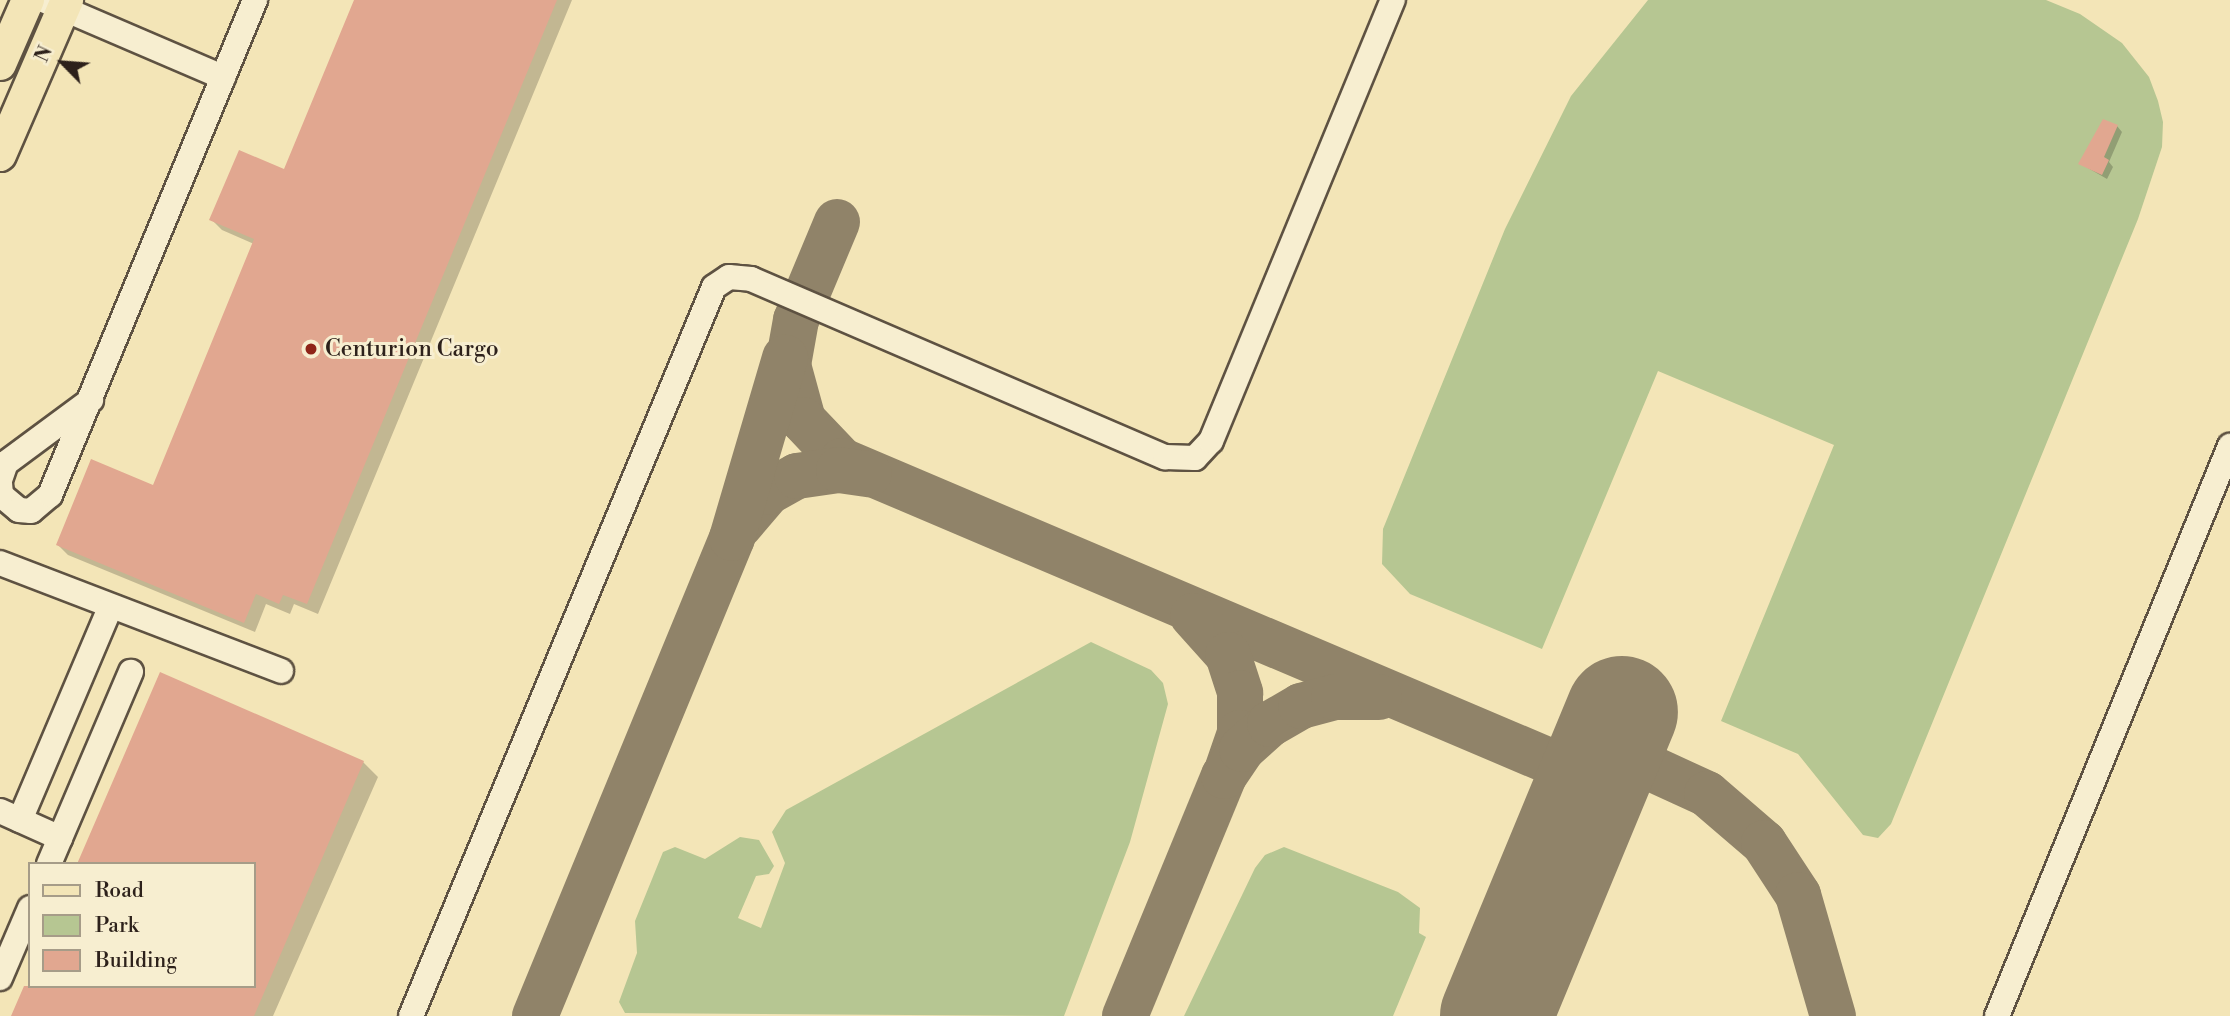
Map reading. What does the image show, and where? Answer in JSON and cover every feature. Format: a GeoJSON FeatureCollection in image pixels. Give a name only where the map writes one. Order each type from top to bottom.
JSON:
{"type":"FeatureCollection","features":[{"type":"Feature","properties":{"kind":"main road"},"geometry":{"type":"LineString","coordinates":[[0,64],[28,0]]}},
{"type":"Feature","properties":{"kind":"main road"},"geometry":{"type":"LineString","coordinates":[[0,155],[58,3]]}},
{"type":"Feature","properties":{"kind":"lane"},"geometry":{"type":"LineString","coordinates":[[92,400],[6,463],[0,489],[19,510],[42,505],[92,400],[255,0]]}},
{"type":"Feature","properties":{"kind":"lane"},"geometry":{"type":"LineString","coordinates":[[411,1016],[714,288],[729,277],[751,279],[1165,457],[1195,458],[1211,441],[1393,0]]}},
{"type":"Feature","properties":{"kind":"lane"},"geometry":{"type":"LineString","coordinates":[[58,3],[223,77]]}},
{"type":"Feature","properties":{"kind":"lane"},"geometry":{"type":"LineString","coordinates":[[1997,1016],[2230,446]]}},
{"type":"Feature","properties":{"kind":"lane"},"geometry":{"type":"LineString","coordinates":[[0,563],[110,608],[281,671]]}},
{"type":"Feature","properties":{"kind":"lane"},"geometry":{"type":"LineString","coordinates":[[60,838],[10,816],[110,608]]}},
{"type":"Feature","properties":{"kind":"lane"},"geometry":{"type":"LineString","coordinates":[[50,862],[131,672]]}},
{"type":"Feature","properties":{"kind":"lane"},"geometry":{"type":"LineString","coordinates":[[0,978],[28,913]]}},
{"type":"Feature","properties":{"kind":"green space"},"geometry":{"type":"Polygon","coordinates":[[[1648,0],[2046,0],[2080,14],[2122,43],[2149,77],[2158,101],[2163,122],[2162,147],[2138,219],[1891,824],[1878,838],[1863,835],[1798,754],[1721,721],[1834,445],[1658,371],[1542,649],[1410,594],[1382,564],[1383,529],[1505,229],[1571,96],[1648,0]]]}},
{"type":"Feature","properties":{"kind":"green space"},"geometry":{"type":"Polygon","coordinates":[[[1091,642],[1151,670],[1163,683],[1168,704],[1130,842],[1064,1016],[625,1013],[619,1002],[637,953],[635,921],[663,852],[675,847],[705,859],[740,837],[759,840],[774,866],[769,874],[756,876],[738,918],[761,928],[785,863],[772,832],[786,810],[1091,642]]]}},
{"type":"Feature","properties":{"kind":"green space"},"geometry":{"type":"Polygon","coordinates":[[[1284,847],[1398,892],[1420,908],[1419,933],[1426,937],[1393,1016],[1184,1016],[1255,868],[1265,855],[1284,847]]]}},
{"type":"Feature","properties":{"kind":"building","name":"Centurion Cargo"},"geometry":{"type":"Polygon","coordinates":[[[354,0],[557,0],[307,604],[283,595],[279,604],[256,594],[244,623],[56,545],[91,459],[153,485],[254,239],[209,220],[239,150],[284,169],[354,0]]]}},
{"type":"Feature","properties":{"kind":"building"},"geometry":{"type":"Polygon","coordinates":[[[2103,119],[2118,125],[2104,157],[2109,160],[2102,175],[2078,164],[2103,119]]]}},
{"type":"Feature","properties":{"kind":"building"},"geometry":{"type":"Polygon","coordinates":[[[160,672],[364,761],[254,1016],[11,1016],[24,986],[256,988],[256,862],[78,862],[160,672]]]}},
{"type":"Feature","properties":{"kind":"taxiway"},"geometry":{"type":"LineString","coordinates":[[837,222],[796,320],[788,365],[803,420],[842,461],[1594,780]]}},
{"type":"Feature","properties":{"kind":"taxiway"},"geometry":{"type":"LineString","coordinates":[[535,1016],[732,538],[785,358]]}},
{"type":"Feature","properties":{"kind":"taxiway"},"geometry":{"type":"LineString","coordinates":[[739,526],[768,492],[797,476],[839,470],[869,474]]}},
{"type":"Feature","properties":{"kind":"taxiway"},"geometry":{"type":"LineString","coordinates":[[1193,616],[1228,655],[1240,693],[1240,733],[1228,767]]}},
{"type":"Feature","properties":{"kind":"taxiway"},"geometry":{"type":"LineString","coordinates":[[1125,1016],[1224,776],[1242,749],[1270,724],[1301,706],[1334,697],[1379,697]]}},
{"type":"Feature","properties":{"kind":"taxiway"},"geometry":{"type":"LineString","coordinates":[[1607,748],[1707,794],[1764,843],[1798,895],[1833,1016]]}},
{"type":"Feature","properties":{"kind":"runway"},"geometry":{"type":"LineString","coordinates":[[1496,1016],[1622,712]]}},
{"type":"Feature","properties":{"kind":"place","name":"Centurion Cargo"},"geometry":{"type":"Point","coordinates":[311,349]}}]}
